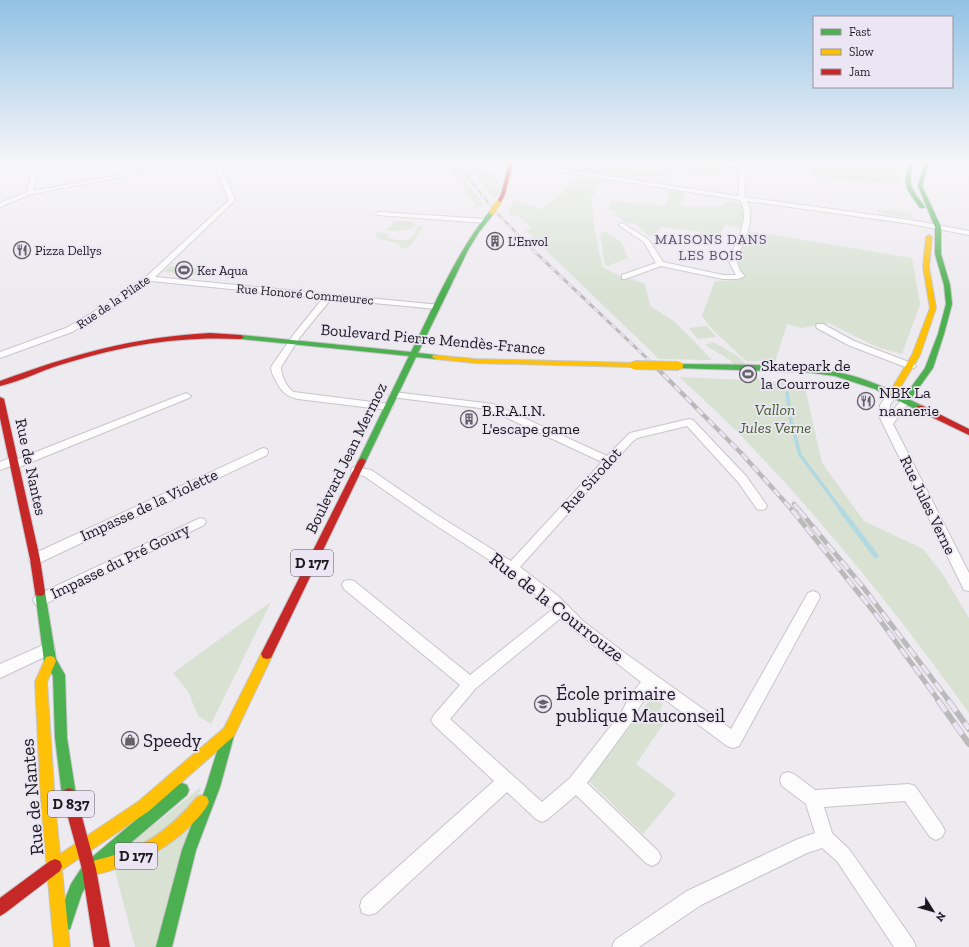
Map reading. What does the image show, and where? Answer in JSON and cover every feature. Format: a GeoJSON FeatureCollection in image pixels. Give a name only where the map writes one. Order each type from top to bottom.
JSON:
{"type":"FeatureCollection","features":[{"type":"Feature","properties":{"kind":"main road","name":"Boulevard Jean Mermoz"},"geometry":{"type":"LineString","coordinates":[[84,848],[148,802],[229,732],[467,245],[495,207]]}},
{"type":"Feature","properties":{"kind":"main road"},"geometry":{"type":"LineString","coordinates":[[892,393],[911,366],[933,308],[926,268],[934,226],[921,207]]}},
{"type":"Feature","properties":{"kind":"main road"},"geometry":{"type":"LineString","coordinates":[[905,401],[929,368],[941,334],[949,304],[947,285],[938,254],[934,226],[927,207]]}},
{"type":"Feature","properties":{"kind":"main road","name":"Boulevard Pierre Mendès-France"},"geometry":{"type":"LineString","coordinates":[[0,384],[52,363],[120,343],[180,335],[210,335],[488,362],[805,370],[836,374],[861,381],[892,393],[905,401],[969,432]]}},
{"type":"Feature","properties":{"kind":"main road","name":"Rue de Nantes"},"geometry":{"type":"LineString","coordinates":[[0,399],[36,559],[40,600],[49,655],[59,675],[61,738],[64,765],[71,804],[89,869],[102,947]]}},
{"type":"Feature","properties":{"kind":"main road","name":"Rue de Nantes"},"geometry":{"type":"LineString","coordinates":[[49,655],[41,682],[48,803],[52,838],[58,864],[62,947]]}},
{"type":"Feature","properties":{"kind":"main road"},"geometry":{"type":"LineString","coordinates":[[164,947],[189,850],[212,787],[229,732]]}},
{"type":"Feature","properties":{"kind":"main road","name":"Boulevard Jean Mermoz"},"geometry":{"type":"LineString","coordinates":[[200,770],[207,761],[214,744]]}},
{"type":"Feature","properties":{"kind":"main road","name":"D 177"},"geometry":{"type":"LineString","coordinates":[[89,869],[187,785]]}},
{"type":"Feature","properties":{"kind":"main road","name":"D 177"},"geometry":{"type":"LineString","coordinates":[[58,864],[74,868],[89,869],[104,867],[144,853],[156,846],[182,826],[212,787]]}},
{"type":"Feature","properties":{"kind":"main road"},"geometry":{"type":"LineString","coordinates":[[0,908],[43,874],[84,848]]}},
{"type":"Feature","properties":{"kind":"main road","name":"Rue de Nantes"},"geometry":{"type":"LineString","coordinates":[[61,932],[66,913],[76,889],[89,869]]}},
{"type":"Feature","properties":{"kind":"street","name":"Rue de la Pilate"},"geometry":{"type":"LineString","coordinates":[[0,355],[56,336],[75,327],[115,303],[149,279],[224,207]]}},
{"type":"Feature","properties":{"kind":"street"},"geometry":{"type":"LineString","coordinates":[[741,276],[737,272],[732,260],[746,225],[748,214],[747,207]]}},
{"type":"Feature","properties":{"kind":"street"},"geometry":{"type":"LineString","coordinates":[[805,207],[934,226],[969,233]]}},
{"type":"Feature","properties":{"kind":"street"},"geometry":{"type":"LineString","coordinates":[[379,214],[486,221]]}},
{"type":"Feature","properties":{"kind":"street"},"geometry":{"type":"LineString","coordinates":[[622,225],[647,241],[660,264]]}},
{"type":"Feature","properties":{"kind":"street"},"geometry":{"type":"LineString","coordinates":[[625,277],[660,264],[723,278],[741,276]]}},
{"type":"Feature","properties":{"kind":"street"},"geometry":{"type":"LineString","coordinates":[[712,270],[741,276]]}},
{"type":"Feature","properties":{"kind":"street","name":"Rue Honoré Commeurec"},"geometry":{"type":"LineString","coordinates":[[149,279],[437,307]]}},
{"type":"Feature","properties":{"kind":"street"},"geometry":{"type":"LineString","coordinates":[[329,296],[293,342],[275,369],[282,386],[288,393],[298,396],[388,407]]}},
{"type":"Feature","properties":{"kind":"street"},"geometry":{"type":"LineString","coordinates":[[820,326],[851,343],[911,366]]}},
{"type":"Feature","properties":{"kind":"street","name":"Rue Jules Verne"},"geometry":{"type":"LineString","coordinates":[[892,393],[885,405],[884,414],[964,566],[969,586]]}},
{"type":"Feature","properties":{"kind":"street"},"geometry":{"type":"LineString","coordinates":[[394,395],[490,406],[608,461]]}},
{"type":"Feature","properties":{"kind":"street"},"geometry":{"type":"LineString","coordinates":[[0,466],[186,396]]}},
{"type":"Feature","properties":{"kind":"street"},"geometry":{"type":"LineString","coordinates":[[888,424],[905,401]]}},
{"type":"Feature","properties":{"kind":"street","name":"Rue Sirodot"},"geometry":{"type":"LineString","coordinates":[[512,568],[631,437],[689,422],[742,478],[762,506]]}},
{"type":"Feature","properties":{"kind":"street","name":"Impasse de la Violette"},"geometry":{"type":"LineString","coordinates":[[36,559],[263,452]]}},
{"type":"Feature","properties":{"kind":"street","name":"Rue de la Courrouze"},"geometry":{"type":"LineString","coordinates":[[356,470],[367,473],[430,516],[512,568],[562,608],[578,625],[733,740],[813,597]]}},
{"type":"Feature","properties":{"kind":"street","name":"Impasse du Pré Goury"},"geometry":{"type":"LineString","coordinates":[[40,600],[200,522]]}},
{"type":"Feature","properties":{"kind":"street"},"geometry":{"type":"LineString","coordinates":[[349,585],[470,684]]}},
{"type":"Feature","properties":{"kind":"street"},"geometry":{"type":"LineString","coordinates":[[562,608],[470,684],[439,720],[542,813],[576,784],[626,718],[635,701],[651,680]]}},
{"type":"Feature","properties":{"kind":"street"},"geometry":{"type":"LineString","coordinates":[[0,671],[49,655]]}},
{"type":"Feature","properties":{"kind":"street"},"geometry":{"type":"LineString","coordinates":[[788,780],[813,799],[826,838],[843,855],[906,947]]}},
{"type":"Feature","properties":{"kind":"street"},"geometry":{"type":"LineString","coordinates":[[368,906],[507,781]]}},
{"type":"Feature","properties":{"kind":"street"},"geometry":{"type":"LineString","coordinates":[[576,784],[652,857]]}},
{"type":"Feature","properties":{"kind":"street"},"geometry":{"type":"LineString","coordinates":[[813,799],[909,792],[936,831]]}},
{"type":"Feature","properties":{"kind":"street"},"geometry":{"type":"LineString","coordinates":[[622,947],[694,898],[804,845],[826,838]]}},
{"type":"Feature","properties":{"kind":"green space"},"geometry":{"type":"Polygon","coordinates":[[[510,207],[537,207],[543,209],[545,207],[592,207],[602,267],[626,279],[632,279],[645,284],[650,306],[674,321],[712,360],[659,359],[525,230],[532,228],[517,215],[513,216],[508,212],[510,207]]]}},
{"type":"Feature","properties":{"kind":"green space"},"geometry":{"type":"Polygon","coordinates":[[[609,207],[743,207],[743,221],[741,228],[725,225],[717,242],[699,239],[700,232],[662,227],[650,237],[635,224],[627,223],[614,214],[617,212],[608,209],[609,207]]]}},
{"type":"Feature","properties":{"kind":"green space"},"geometry":{"type":"Polygon","coordinates":[[[878,209],[912,213],[913,218],[878,213],[878,209]]]}},
{"type":"Feature","properties":{"kind":"green space"},"geometry":{"type":"Polygon","coordinates":[[[394,221],[411,221],[416,225],[401,231],[386,230],[394,221]]]}},
{"type":"Feature","properties":{"kind":"green space"},"geometry":{"type":"Polygon","coordinates":[[[418,225],[424,226],[411,245],[405,249],[399,247],[399,244],[380,239],[375,235],[378,232],[388,234],[388,237],[394,239],[405,240],[414,235],[418,225]]]}},
{"type":"Feature","properties":{"kind":"green space"},"geometry":{"type":"Polygon","coordinates":[[[749,231],[912,258],[920,304],[902,354],[877,347],[829,323],[802,328],[787,324],[775,362],[746,361],[713,330],[702,316],[715,281],[739,280],[744,276],[738,271],[737,261],[749,231]]]}},
{"type":"Feature","properties":{"kind":"green space"},"geometry":{"type":"Polygon","coordinates":[[[606,232],[621,242],[628,258],[608,266],[605,265],[600,233],[606,232]]]}},
{"type":"Feature","properties":{"kind":"green space","name":"Ker Aqua"},"geometry":{"type":"Polygon","coordinates":[[[170,266],[205,269],[198,275],[163,272],[170,266]]]}},
{"type":"Feature","properties":{"kind":"green space"},"geometry":{"type":"Polygon","coordinates":[[[707,326],[716,337],[698,339],[689,328],[707,326]]]}},
{"type":"Feature","properties":{"kind":"green space","name":"Vallon Jules Verne"},"geometry":{"type":"Polygon","coordinates":[[[713,342],[739,357],[760,381],[804,383],[822,463],[864,521],[923,549],[942,573],[969,618],[969,713],[944,678],[835,539],[739,433],[679,377],[747,380],[730,360],[705,345],[713,342]]]}},
{"type":"Feature","properties":{"kind":"green space"},"geometry":{"type":"Polygon","coordinates":[[[271,602],[211,724],[198,716],[188,691],[173,673],[271,602]]]}},
{"type":"Feature","properties":{"kind":"green space"},"geometry":{"type":"Polygon","coordinates":[[[649,701],[658,701],[663,704],[660,710],[668,717],[636,764],[676,794],[643,834],[589,781],[649,701]]]}},
{"type":"Feature","properties":{"kind":"green space"},"geometry":{"type":"Polygon","coordinates":[[[201,787],[157,947],[135,947],[112,859],[201,787]]]}},
{"type":"Feature","properties":{"kind":"waterway"},"geometry":{"type":"LineString","coordinates":[[787,393],[791,421],[800,455],[842,511]]}},
{"type":"Feature","properties":{"kind":"waterway"},"geometry":{"type":"LineString","coordinates":[[841,510],[876,556]]}},
{"type":"Feature","properties":{"kind":"railway"},"geometry":{"type":"LineString","coordinates":[[492,207],[533,250]]}},
{"type":"Feature","properties":{"kind":"railway"},"geometry":{"type":"LineString","coordinates":[[533,250],[653,364]]}},
{"type":"Feature","properties":{"kind":"railway"},"geometry":{"type":"LineString","coordinates":[[653,364],[742,454],[793,511]]}},
{"type":"Feature","properties":{"kind":"railway"},"geometry":{"type":"LineString","coordinates":[[794,504],[800,511]]}},
{"type":"Feature","properties":{"kind":"railway"},"geometry":{"type":"LineString","coordinates":[[792,510],[877,616],[939,701]]}},
{"type":"Feature","properties":{"kind":"railway"},"geometry":{"type":"LineString","coordinates":[[799,510],[863,587],[949,701]]}},
{"type":"Feature","properties":{"kind":"railway"},"geometry":{"type":"LineString","coordinates":[[938,700],[969,744]]}},
{"type":"Feature","properties":{"kind":"railway"},"geometry":{"type":"LineString","coordinates":[[948,700],[969,729]]}},
{"type":"Feature","properties":{"kind":"traffic: fast"},"geometry":{"type":"LineString","coordinates":[[905,401],[929,368],[941,334],[949,304],[947,285],[938,254],[938,227],[929,207]]}},
{"type":"Feature","properties":{"kind":"traffic: fast"},"geometry":{"type":"LineString","coordinates":[[362,461],[465,250],[477,231],[492,212]]}},
{"type":"Feature","properties":{"kind":"traffic: fast"},"geometry":{"type":"LineString","coordinates":[[241,337],[436,357]]}},
{"type":"Feature","properties":{"kind":"traffic: fast"},"geometry":{"type":"LineString","coordinates":[[679,366],[805,370],[836,374],[878,387],[920,408]]}},
{"type":"Feature","properties":{"kind":"traffic: fast"},"geometry":{"type":"LineString","coordinates":[[40,592],[50,661],[59,675],[61,738],[69,795]]}},
{"type":"Feature","properties":{"kind":"traffic: fast"},"geometry":{"type":"LineString","coordinates":[[164,947],[189,850],[213,787],[229,732]]}},
{"type":"Feature","properties":{"kind":"traffic: fast"},"geometry":{"type":"LineString","coordinates":[[64,923],[76,889],[89,869],[182,790]]}},
{"type":"Feature","properties":{"kind":"traffic: slow"},"geometry":{"type":"LineString","coordinates":[[492,212],[495,207]]}},
{"type":"Feature","properties":{"kind":"traffic: slow"},"geometry":{"type":"LineString","coordinates":[[893,393],[916,355],[933,308],[926,267],[929,237]]}},
{"type":"Feature","properties":{"kind":"traffic: slow"},"geometry":{"type":"LineString","coordinates":[[436,357],[475,361],[634,365]]}},
{"type":"Feature","properties":{"kind":"traffic: slow"},"geometry":{"type":"LineString","coordinates":[[634,365],[679,366]]}},
{"type":"Feature","properties":{"kind":"traffic: slow"},"geometry":{"type":"LineString","coordinates":[[55,866],[144,806],[229,732],[267,654]]}},
{"type":"Feature","properties":{"kind":"traffic: slow"},"geometry":{"type":"LineString","coordinates":[[50,661],[41,682],[48,803],[62,947]]}},
{"type":"Feature","properties":{"kind":"traffic: slow"},"geometry":{"type":"LineString","coordinates":[[90,869],[107,865],[138,854],[166,838],[178,828],[202,802]]}},
{"type":"Feature","properties":{"kind":"traffic: jam"},"geometry":{"type":"LineString","coordinates":[[0,384],[88,354],[148,340],[210,335],[241,337]]}},
{"type":"Feature","properties":{"kind":"traffic: jam"},"geometry":{"type":"LineString","coordinates":[[0,399],[35,559],[40,592]]}},
{"type":"Feature","properties":{"kind":"traffic: jam"},"geometry":{"type":"LineString","coordinates":[[920,408],[969,432]]}},
{"type":"Feature","properties":{"kind":"traffic: jam"},"geometry":{"type":"LineString","coordinates":[[267,654],[362,461]]}},
{"type":"Feature","properties":{"kind":"traffic: jam"},"geometry":{"type":"LineString","coordinates":[[69,795],[89,869],[102,947]]}},
{"type":"Feature","properties":{"kind":"traffic: jam"},"geometry":{"type":"LineString","coordinates":[[0,908],[55,866]]}},
{"type":"Feature","properties":{"kind":"place","name":"L'Envol"},"geometry":{"type":"Point","coordinates":[495,241]}},
{"type":"Feature","properties":{"kind":"place","name":"Pizza Dellys"},"geometry":{"type":"Point","coordinates":[22,250]}},
{"type":"Feature","properties":{"kind":"place","name":"Ker Aqua"},"geometry":{"type":"Point","coordinates":[184,270]}},
{"type":"Feature","properties":{"kind":"place","name":"Skatepark de la Courrouze"},"geometry":{"type":"Point","coordinates":[748,374]}},
{"type":"Feature","properties":{"kind":"place","name":"NBK La naanerie"},"geometry":{"type":"Point","coordinates":[866,401]}},
{"type":"Feature","properties":{"kind":"place","name":"B.R.A.I.N. L'escape game"},"geometry":{"type":"Point","coordinates":[469,419]}},
{"type":"Feature","properties":{"kind":"place","name":"École primaire publique Mauconseil"},"geometry":{"type":"Point","coordinates":[543,704]}},
{"type":"Feature","properties":{"kind":"place","name":"Speedy"},"geometry":{"type":"Point","coordinates":[130,740]}},
{"type":"Feature","properties":{"kind":"district","name":"MAISONS DANS LES BOIS"},"geometry":{"type":"Point","coordinates":[711,248]}}]}
